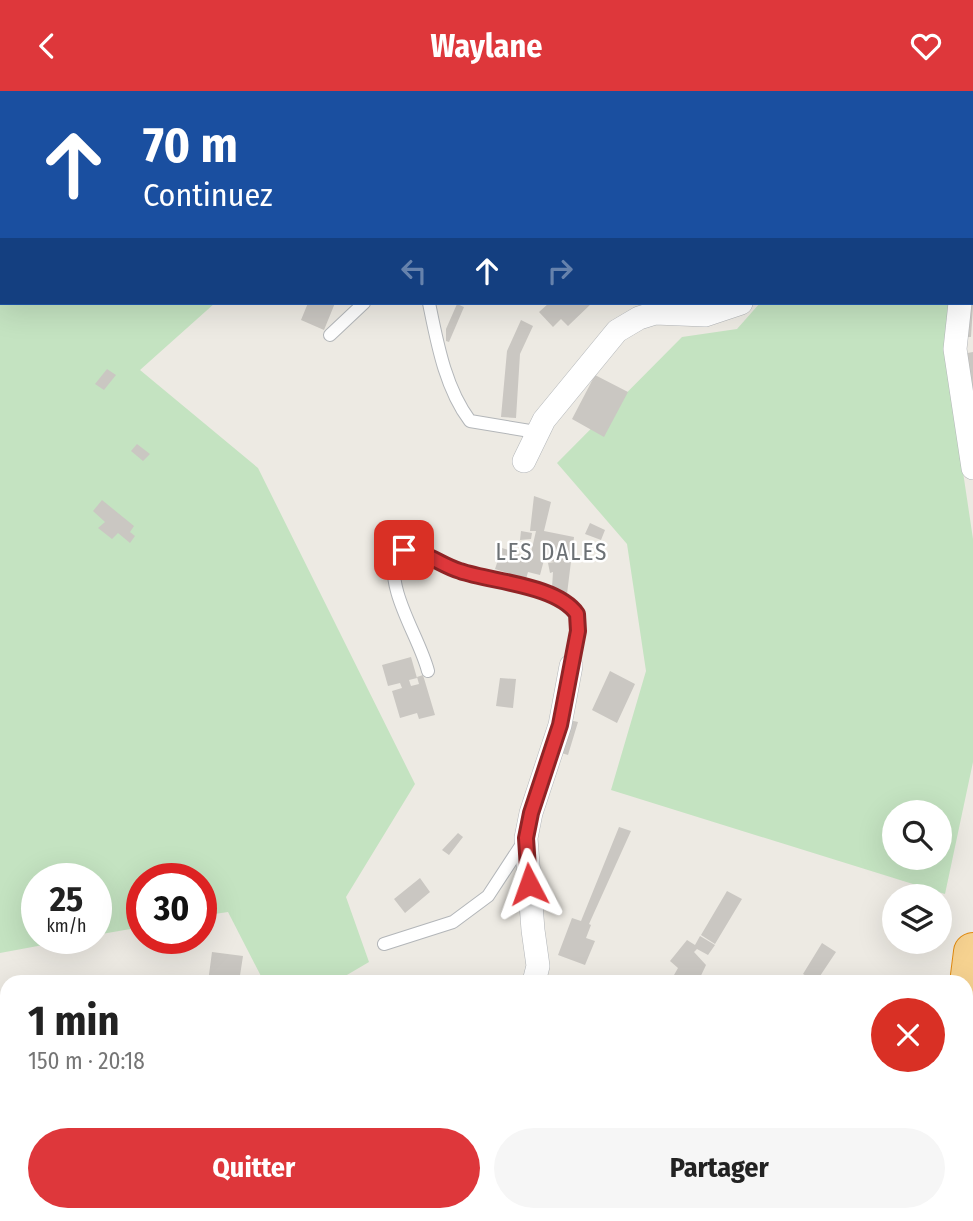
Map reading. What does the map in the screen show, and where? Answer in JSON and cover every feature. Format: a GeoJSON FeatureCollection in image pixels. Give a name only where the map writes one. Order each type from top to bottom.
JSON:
{"type":"FeatureCollection","features":[{"type":"Feature","properties":{"kind":"highway"},"geometry":{"type":"LineString","coordinates":[[970,975],[973,951]]}},
{"type":"Feature","properties":{"kind":"street"},"geometry":{"type":"LineString","coordinates":[[524,461],[536,432],[572,383],[617,331],[639,317],[665,309],[705,315],[735,305]]}},
{"type":"Feature","properties":{"kind":"street"},"geometry":{"type":"LineString","coordinates":[[960,305],[955,349],[973,468]]}},
{"type":"Feature","properties":{"kind":"street"},"geometry":{"type":"LineString","coordinates":[[536,975],[538,966],[526,838],[531,813],[560,725],[571,666]]}},
{"type":"Feature","properties":{"kind":"lane"},"geometry":{"type":"LineString","coordinates":[[330,335],[362,305]]}},
{"type":"Feature","properties":{"kind":"lane"},"geometry":{"type":"LineString","coordinates":[[429,305],[436,340],[456,398],[470,421],[536,432]]}},
{"type":"Feature","properties":{"kind":"lane"},"geometry":{"type":"LineString","coordinates":[[428,671],[421,647],[403,610],[393,562],[396,553],[404,550],[422,553],[457,571],[503,581],[566,603],[573,608],[579,620],[571,666]]}},
{"type":"Feature","properties":{"kind":"lane"},"geometry":{"type":"LineString","coordinates":[[384,944],[453,922],[488,896],[526,838]]}},
{"type":"Feature","properties":{"kind":"green space"},"geometry":{"type":"Polygon","coordinates":[[[0,305],[213,305],[140,370],[258,468],[415,784],[346,897],[369,962],[347,975],[260,975],[228,912],[217,914],[217,863],[126,863],[126,930],[112,932],[112,863],[21,863],[21,949],[0,953],[0,305]]]}},
{"type":"Feature","properties":{"kind":"green space"},"geometry":{"type":"Polygon","coordinates":[[[758,305],[956,305],[946,358],[973,539],[973,762],[952,861],[952,800],[882,800],[882,870],[950,870],[947,884],[913,884],[611,790],[646,671],[627,544],[557,463],[682,337],[737,329],[758,305]]]}},
{"type":"Feature","properties":{"kind":"building"},"geometry":{"type":"Polygon","coordinates":[[[307,305],[334,305],[324,330],[301,320],[307,305]]]}},
{"type":"Feature","properties":{"kind":"building"},"geometry":{"type":"Polygon","coordinates":[[[457,305],[464,307],[449,342],[446,341],[446,329],[457,305]]]}},
{"type":"Feature","properties":{"kind":"building"},"geometry":{"type":"Polygon","coordinates":[[[547,305],[590,305],[568,326],[561,319],[553,327],[539,312],[547,305]]]}},
{"type":"Feature","properties":{"kind":"building"},"geometry":{"type":"Polygon","coordinates":[[[963,305],[973,305],[971,337],[960,337],[963,305]]]}},
{"type":"Feature","properties":{"kind":"building"},"geometry":{"type":"Polygon","coordinates":[[[521,320],[533,326],[520,354],[516,418],[501,417],[507,351],[521,320]]]}},
{"type":"Feature","properties":{"kind":"building"},"geometry":{"type":"Polygon","coordinates":[[[973,352],[973,396],[962,354],[973,352]]]}},
{"type":"Feature","properties":{"kind":"building"},"geometry":{"type":"Polygon","coordinates":[[[107,369],[116,375],[104,390],[95,384],[107,369]]]}},
{"type":"Feature","properties":{"kind":"building"},"geometry":{"type":"Polygon","coordinates":[[[595,375],[628,392],[604,437],[572,419],[595,375]]]}},
{"type":"Feature","properties":{"kind":"building"},"geometry":{"type":"Polygon","coordinates":[[[137,444],[150,454],[143,461],[131,451],[137,444]]]}},
{"type":"Feature","properties":{"kind":"building"},"geometry":{"type":"Polygon","coordinates":[[[534,496],[551,502],[544,531],[574,537],[567,594],[552,588],[553,572],[550,573],[548,563],[555,562],[544,560],[540,575],[528,572],[526,579],[495,569],[502,548],[530,557],[536,531],[530,531],[534,496]]]}},
{"type":"Feature","properties":{"kind":"building"},"geometry":{"type":"Polygon","coordinates":[[[102,500],[134,526],[130,532],[135,536],[130,543],[118,533],[112,539],[98,528],[105,522],[93,511],[102,500]]]}},
{"type":"Feature","properties":{"kind":"building"},"geometry":{"type":"Polygon","coordinates":[[[590,523],[605,530],[601,540],[585,534],[590,523]]]}},
{"type":"Feature","properties":{"kind":"building"},"geometry":{"type":"Polygon","coordinates":[[[521,531],[532,533],[531,539],[520,540],[521,531]]]}},
{"type":"Feature","properties":{"kind":"building"},"geometry":{"type":"Polygon","coordinates":[[[411,657],[417,678],[409,680],[411,686],[419,684],[417,677],[423,675],[435,715],[419,719],[417,713],[400,718],[392,691],[402,688],[400,683],[388,686],[382,665],[411,657]]]}},
{"type":"Feature","properties":{"kind":"building"},"geometry":{"type":"Polygon","coordinates":[[[610,671],[635,684],[617,723],[592,710],[610,671]]]}},
{"type":"Feature","properties":{"kind":"building"},"geometry":{"type":"Polygon","coordinates":[[[500,678],[516,679],[513,708],[496,706],[500,678]]]}},
{"type":"Feature","properties":{"kind":"building"},"geometry":{"type":"Polygon","coordinates":[[[565,719],[578,722],[568,755],[555,751],[565,719]]]}},
{"type":"Feature","properties":{"kind":"building"},"geometry":{"type":"Polygon","coordinates":[[[619,827],[631,831],[589,924],[591,925],[586,938],[595,941],[585,965],[558,955],[572,918],[581,921],[619,827]]]}},
{"type":"Feature","properties":{"kind":"building"},"geometry":{"type":"Polygon","coordinates":[[[458,833],[463,837],[449,855],[442,850],[458,833]]]}},
{"type":"Feature","properties":{"kind":"building"},"geometry":{"type":"Polygon","coordinates":[[[420,878],[430,892],[405,913],[394,899],[420,878]]]}},
{"type":"Feature","properties":{"kind":"building"},"geometry":{"type":"Polygon","coordinates":[[[727,891],[742,899],[715,944],[701,935],[727,891]]]}},
{"type":"Feature","properties":{"kind":"building"},"geometry":{"type":"Polygon","coordinates":[[[700,936],[715,945],[708,955],[697,949],[694,952],[706,965],[701,975],[674,975],[678,968],[670,961],[687,940],[695,945],[700,936]]]}},
{"type":"Feature","properties":{"kind":"building"},"geometry":{"type":"Polygon","coordinates":[[[822,943],[836,952],[821,975],[803,974],[822,943]]]}},
{"type":"Feature","properties":{"kind":"building"},"geometry":{"type":"Polygon","coordinates":[[[212,954],[243,956],[240,975],[209,975],[212,954]]]}},
{"type":"Feature","properties":{"kind":"district","name":"LES DALES"},"geometry":{"type":"Point","coordinates":[552,552]}},
{"type":"Feature","properties":{"kind":"route"},"geometry":{"type":"LineString","coordinates":[[404,550],[422,553],[457,571],[527,588],[566,603],[577,614],[578,631],[560,725],[531,813],[526,838],[529,884]]}}]}
